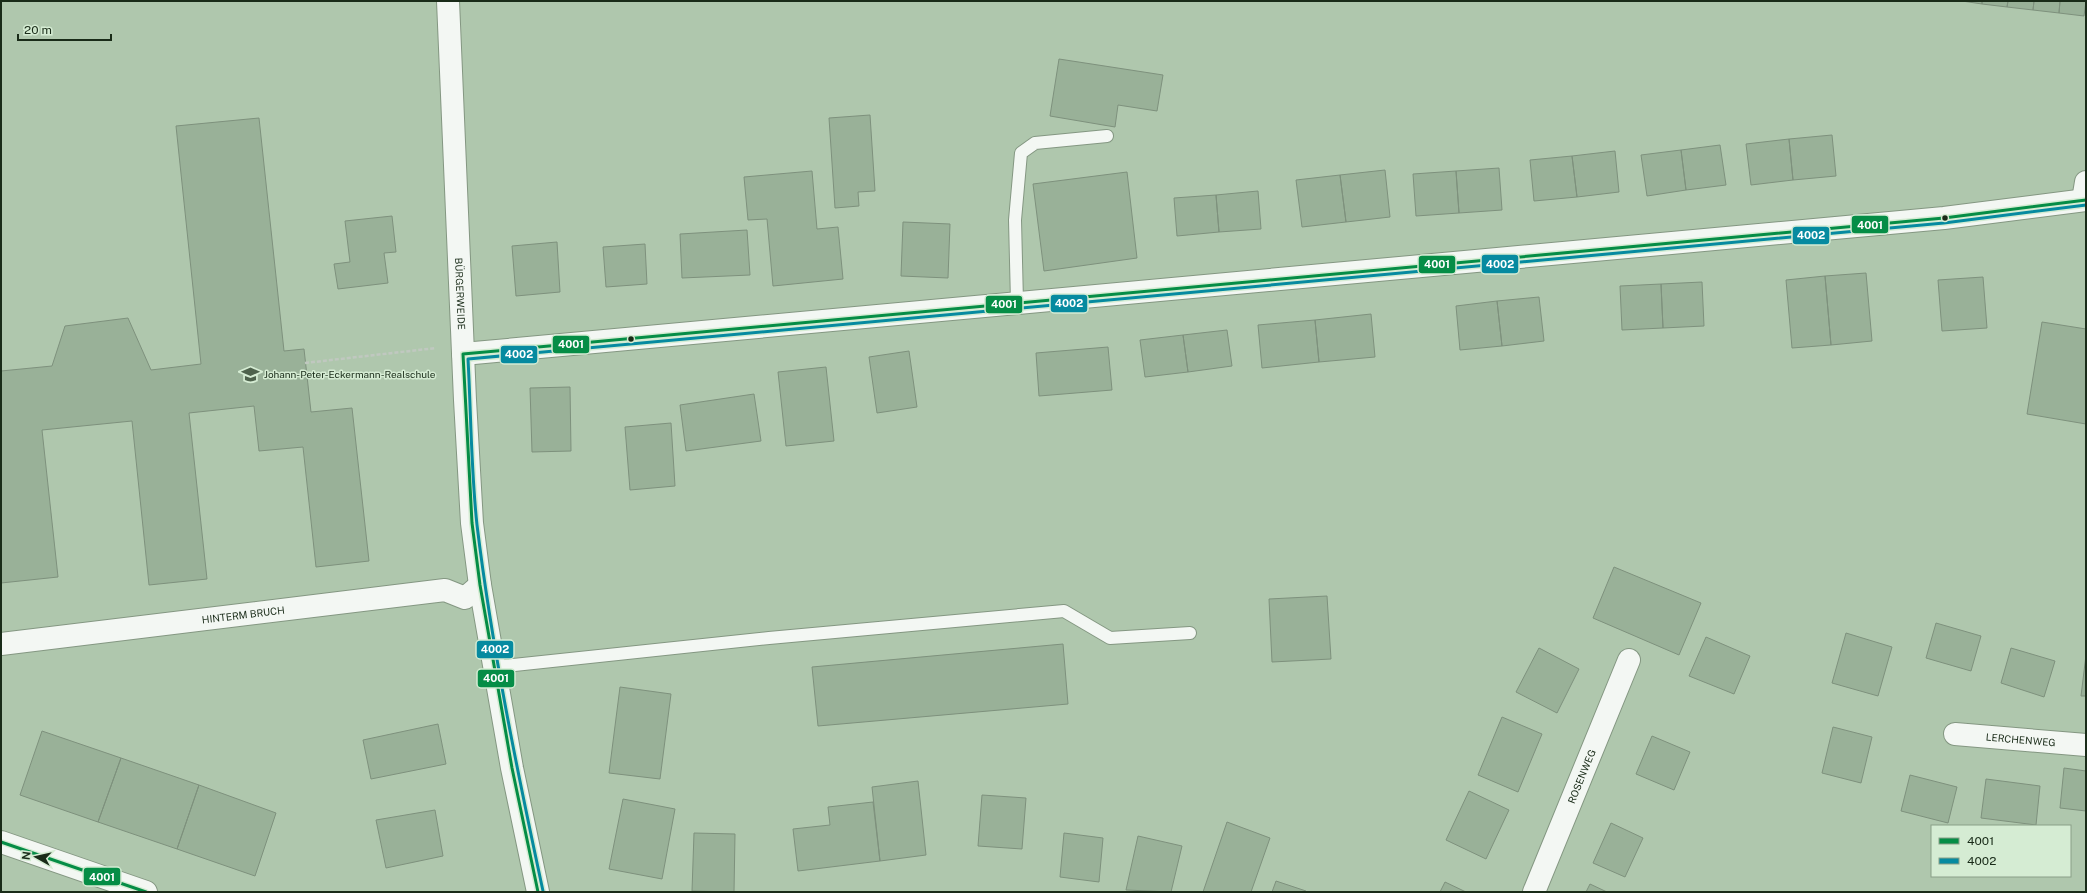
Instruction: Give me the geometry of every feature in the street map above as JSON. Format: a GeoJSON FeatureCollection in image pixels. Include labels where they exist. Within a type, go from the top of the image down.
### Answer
{"type":"FeatureCollection","features":[{"type":"Feature","properties":{"kind":"street","name":"BÜRGERWEIDE"},"geometry":{"type":"LineString","coordinates":[[448,1],[472,523],[480,586],[512,768],[538,892]]}},
{"type":"Feature","properties":{"kind":"street"},"geometry":{"type":"LineString","coordinates":[[463,349],[1017,302],[1944,218],[2085,194]]}},
{"type":"Feature","properties":{"kind":"street","name":"HINTERM BRUCH"},"geometry":{"type":"LineString","coordinates":[[1,644],[445,590],[465,598],[480,586]]}},
{"type":"Feature","properties":{"kind":"street","name":"ROSENWEG"},"geometry":{"type":"LineString","coordinates":[[1534,892],[1629,660]]}},
{"type":"Feature","properties":{"kind":"street","name":"LERCHENWEG"},"geometry":{"type":"LineString","coordinates":[[1955,734],[2086,745]]}},
{"type":"Feature","properties":{"kind":"street"},"geometry":{"type":"LineString","coordinates":[[1,842],[146,892]]}},
{"type":"Feature","properties":{"kind":"lane"},"geometry":{"type":"LineString","coordinates":[[1017,302],[1015,220],[1021,152],[1035,143],[1107,136]]}},
{"type":"Feature","properties":{"kind":"lane"},"geometry":{"type":"LineString","coordinates":[[495,667],[768,638],[1064,611],[1110,638],[1190,633]]}},
{"type":"Feature","properties":{"kind":"path"},"geometry":{"type":"LineString","coordinates":[[305,363],[463,349]]}},
{"type":"Feature","properties":{"kind":"building"},"geometry":{"type":"Polygon","coordinates":[[[1962,1],[1982,1],[1982,4],[1962,1]]]}},
{"type":"Feature","properties":{"kind":"building"},"geometry":{"type":"Polygon","coordinates":[[[1982,1],[2008,1],[2007,7],[1982,4],[1982,1]]]}},
{"type":"Feature","properties":{"kind":"building"},"geometry":{"type":"Polygon","coordinates":[[[2008,1],[2034,1],[2033,10],[2007,7],[2008,1]]]}},
{"type":"Feature","properties":{"kind":"building"},"geometry":{"type":"Polygon","coordinates":[[[2034,1],[2060,1],[2059,13],[2033,10],[2034,1]]]}},
{"type":"Feature","properties":{"kind":"building"},"geometry":{"type":"Polygon","coordinates":[[[2060,1],[2086,1],[2084,16],[2059,13],[2060,1]]]}},
{"type":"Feature","properties":{"kind":"building"},"geometry":{"type":"Polygon","coordinates":[[[1059,59],[1163,75],[1157,111],[1118,105],[1115,127],[1050,116],[1059,59]]]}},
{"type":"Feature","properties":{"kind":"building"},"geometry":{"type":"Polygon","coordinates":[[[870,115],[875,191],[858,192],[859,206],[835,208],[829,118],[870,115]]]}},
{"type":"Feature","properties":{"kind":"building"},"geometry":{"type":"Polygon","coordinates":[[[259,118],[284,351],[304,349],[311,412],[352,408],[369,561],[316,567],[303,447],[259,451],[254,406],[189,413],[207,579],[149,585],[132,421],[42,430],[58,577],[1,583],[1,371],[52,366],[65,326],[128,318],[151,370],[201,364],[176,126],[259,118]]]}},
{"type":"Feature","properties":{"kind":"building"},"geometry":{"type":"Polygon","coordinates":[[[1832,135],[1836,176],[1793,180],[1789,139],[1832,135]]]}},
{"type":"Feature","properties":{"kind":"building"},"geometry":{"type":"Polygon","coordinates":[[[1789,139],[1793,180],[1751,185],[1746,144],[1789,139]]]}},
{"type":"Feature","properties":{"kind":"building"},"geometry":{"type":"Polygon","coordinates":[[[1720,145],[1726,185],[1686,190],[1681,150],[1720,145]]]}},
{"type":"Feature","properties":{"kind":"building"},"geometry":{"type":"Polygon","coordinates":[[[1681,150],[1686,190],[1647,196],[1641,155],[1681,150]]]}},
{"type":"Feature","properties":{"kind":"building"},"geometry":{"type":"Polygon","coordinates":[[[1615,151],[1619,192],[1577,197],[1572,156],[1615,151]]]}},
{"type":"Feature","properties":{"kind":"building"},"geometry":{"type":"Polygon","coordinates":[[[1572,156],[1577,197],[1534,201],[1530,160],[1572,156]]]}},
{"type":"Feature","properties":{"kind":"building"},"geometry":{"type":"Polygon","coordinates":[[[1499,168],[1502,210],[1459,213],[1456,171],[1499,168]]]}},
{"type":"Feature","properties":{"kind":"building"},"geometry":{"type":"Polygon","coordinates":[[[1385,170],[1390,217],[1346,222],[1340,175],[1385,170]]]}},
{"type":"Feature","properties":{"kind":"building"},"geometry":{"type":"Polygon","coordinates":[[[812,171],[817,229],[838,227],[843,279],[773,286],[767,219],[748,220],[744,177],[812,171]]]}},
{"type":"Feature","properties":{"kind":"building"},"geometry":{"type":"Polygon","coordinates":[[[1456,171],[1459,213],[1416,216],[1413,174],[1456,171]]]}},
{"type":"Feature","properties":{"kind":"building"},"geometry":{"type":"Polygon","coordinates":[[[1127,172],[1137,258],[1044,271],[1033,184],[1127,172]]]}},
{"type":"Feature","properties":{"kind":"building"},"geometry":{"type":"Polygon","coordinates":[[[1340,175],[1346,222],[1302,227],[1296,180],[1340,175]]]}},
{"type":"Feature","properties":{"kind":"building"},"geometry":{"type":"Polygon","coordinates":[[[1258,191],[1261,229],[1219,232],[1216,195],[1258,191]]]}},
{"type":"Feature","properties":{"kind":"building"},"geometry":{"type":"Polygon","coordinates":[[[1216,195],[1219,232],[1177,236],[1174,198],[1216,195]]]}},
{"type":"Feature","properties":{"kind":"building"},"geometry":{"type":"Polygon","coordinates":[[[392,216],[396,252],[384,253],[388,283],[338,289],[334,264],[350,262],[345,221],[392,216]]]}},
{"type":"Feature","properties":{"kind":"building"},"geometry":{"type":"Polygon","coordinates":[[[903,222],[950,224],[948,278],[901,276],[903,222]]]}},
{"type":"Feature","properties":{"kind":"building"},"geometry":{"type":"Polygon","coordinates":[[[747,230],[750,275],[682,278],[680,234],[747,230]]]}},
{"type":"Feature","properties":{"kind":"building"},"geometry":{"type":"Polygon","coordinates":[[[557,242],[560,292],[516,296],[512,246],[557,242]]]}},
{"type":"Feature","properties":{"kind":"building"},"geometry":{"type":"Polygon","coordinates":[[[645,244],[647,284],[606,287],[603,247],[645,244]]]}},
{"type":"Feature","properties":{"kind":"building"},"geometry":{"type":"Polygon","coordinates":[[[1866,273],[1872,341],[1831,345],[1825,276],[1866,273]]]}},
{"type":"Feature","properties":{"kind":"building"},"geometry":{"type":"Polygon","coordinates":[[[1825,276],[1831,345],[1792,348],[1786,280],[1825,276]]]}},
{"type":"Feature","properties":{"kind":"building"},"geometry":{"type":"Polygon","coordinates":[[[1983,277],[1987,328],[1942,331],[1938,280],[1983,277]]]}},
{"type":"Feature","properties":{"kind":"building"},"geometry":{"type":"Polygon","coordinates":[[[1702,282],[1704,326],[1663,328],[1661,284],[1702,282]]]}},
{"type":"Feature","properties":{"kind":"building"},"geometry":{"type":"Polygon","coordinates":[[[1661,284],[1663,328],[1622,330],[1620,286],[1661,284]]]}},
{"type":"Feature","properties":{"kind":"building"},"geometry":{"type":"Polygon","coordinates":[[[1539,297],[1544,341],[1502,346],[1497,301],[1539,297]]]}},
{"type":"Feature","properties":{"kind":"building"},"geometry":{"type":"Polygon","coordinates":[[[1497,301],[1502,346],[1460,350],[1456,306],[1497,301]]]}},
{"type":"Feature","properties":{"kind":"building"},"geometry":{"type":"Polygon","coordinates":[[[1371,314],[1375,357],[1319,362],[1315,320],[1371,314]]]}},
{"type":"Feature","properties":{"kind":"building"},"geometry":{"type":"Polygon","coordinates":[[[1315,320],[1319,362],[1262,368],[1258,325],[1315,320]]]}},
{"type":"Feature","properties":{"kind":"building"},"geometry":{"type":"Polygon","coordinates":[[[2042,322],[2086,329],[2086,424],[2027,414],[2042,322]]]}},
{"type":"Feature","properties":{"kind":"building"},"geometry":{"type":"Polygon","coordinates":[[[1227,330],[1232,366],[1188,372],[1183,335],[1227,330]]]}},
{"type":"Feature","properties":{"kind":"building"},"geometry":{"type":"Polygon","coordinates":[[[1183,335],[1188,372],[1145,377],[1140,340],[1183,335]]]}},
{"type":"Feature","properties":{"kind":"building"},"geometry":{"type":"Polygon","coordinates":[[[1108,347],[1112,390],[1039,396],[1036,353],[1108,347]]]}},
{"type":"Feature","properties":{"kind":"building"},"geometry":{"type":"Polygon","coordinates":[[[909,351],[917,407],[877,413],[869,357],[909,351]]]}},
{"type":"Feature","properties":{"kind":"building"},"geometry":{"type":"Polygon","coordinates":[[[826,367],[834,441],[786,446],[778,372],[826,367]]]}},
{"type":"Feature","properties":{"kind":"building"},"geometry":{"type":"Polygon","coordinates":[[[570,387],[571,451],[532,452],[530,388],[570,387]]]}},
{"type":"Feature","properties":{"kind":"building"},"geometry":{"type":"Polygon","coordinates":[[[754,394],[761,441],[686,451],[680,405],[754,394]]]}},
{"type":"Feature","properties":{"kind":"building"},"geometry":{"type":"Polygon","coordinates":[[[671,423],[675,486],[630,490],[625,427],[671,423]]]}},
{"type":"Feature","properties":{"kind":"building"},"geometry":{"type":"Polygon","coordinates":[[[1614,567],[1701,603],[1679,655],[1593,618],[1614,567]]]}},
{"type":"Feature","properties":{"kind":"building"},"geometry":{"type":"Polygon","coordinates":[[[1327,596],[1331,659],[1272,662],[1269,599],[1327,596]]]}},
{"type":"Feature","properties":{"kind":"building"},"geometry":{"type":"Polygon","coordinates":[[[1936,623],[1981,636],[1971,671],[1926,658],[1936,623]]]}},
{"type":"Feature","properties":{"kind":"building"},"geometry":{"type":"Polygon","coordinates":[[[1846,633],[1892,647],[1878,696],[1832,683],[1846,633]]]}},
{"type":"Feature","properties":{"kind":"building"},"geometry":{"type":"Polygon","coordinates":[[[1706,637],[1750,656],[1734,694],[1689,676],[1706,637]]]}},
{"type":"Feature","properties":{"kind":"building"},"geometry":{"type":"Polygon","coordinates":[[[1063,644],[1068,704],[818,726],[812,667],[1063,644]]]}},
{"type":"Feature","properties":{"kind":"building"},"geometry":{"type":"Polygon","coordinates":[[[1539,648],[1579,669],[1557,713],[1516,692],[1539,648]]]}},
{"type":"Feature","properties":{"kind":"building"},"geometry":{"type":"Polygon","coordinates":[[[2011,648],[2055,661],[2044,697],[2001,683],[2011,648]]]}},
{"type":"Feature","properties":{"kind":"building"},"geometry":{"type":"Polygon","coordinates":[[[2086,655],[2086,696],[2081,696],[2086,655]]]}},
{"type":"Feature","properties":{"kind":"building"},"geometry":{"type":"Polygon","coordinates":[[[620,687],[671,694],[660,779],[609,773],[620,687]]]}},
{"type":"Feature","properties":{"kind":"building"},"geometry":{"type":"Polygon","coordinates":[[[1502,717],[1542,734],[1518,792],[1478,775],[1502,717]]]}},
{"type":"Feature","properties":{"kind":"building"},"geometry":{"type":"Polygon","coordinates":[[[438,724],[446,764],[371,779],[363,740],[438,724]]]}},
{"type":"Feature","properties":{"kind":"building"},"geometry":{"type":"Polygon","coordinates":[[[1833,727],[1872,737],[1861,783],[1822,773],[1833,727]]]}},
{"type":"Feature","properties":{"kind":"building"},"geometry":{"type":"Polygon","coordinates":[[[42,731],[121,758],[98,822],[20,795],[42,731]]]}},
{"type":"Feature","properties":{"kind":"building"},"geometry":{"type":"Polygon","coordinates":[[[1652,736],[1690,752],[1674,790],[1636,774],[1652,736]]]}},
{"type":"Feature","properties":{"kind":"building"},"geometry":{"type":"Polygon","coordinates":[[[121,758],[199,785],[177,849],[98,822],[121,758]]]}},
{"type":"Feature","properties":{"kind":"building"},"geometry":{"type":"Polygon","coordinates":[[[2064,768],[2086,771],[2086,811],[2060,808],[2064,768]]]}},
{"type":"Feature","properties":{"kind":"building"},"geometry":{"type":"Polygon","coordinates":[[[1910,775],[1957,787],[1948,823],[1901,811],[1910,775]]]}},
{"type":"Feature","properties":{"kind":"building"},"geometry":{"type":"Polygon","coordinates":[[[1986,779],[2040,786],[2036,825],[1981,818],[1986,779]]]}},
{"type":"Feature","properties":{"kind":"building"},"geometry":{"type":"Polygon","coordinates":[[[918,781],[926,855],[880,861],[872,787],[918,781]]]}},
{"type":"Feature","properties":{"kind":"building"},"geometry":{"type":"Polygon","coordinates":[[[199,785],[276,813],[255,876],[177,849],[199,785]]]}},
{"type":"Feature","properties":{"kind":"building"},"geometry":{"type":"Polygon","coordinates":[[[1469,791],[1509,810],[1486,859],[1446,840],[1469,791]]]}},
{"type":"Feature","properties":{"kind":"building"},"geometry":{"type":"Polygon","coordinates":[[[982,795],[1026,798],[1022,849],[978,846],[982,795]]]}},
{"type":"Feature","properties":{"kind":"building"},"geometry":{"type":"Polygon","coordinates":[[[623,799],[675,809],[662,879],[609,869],[623,799]]]}},
{"type":"Feature","properties":{"kind":"building"},"geometry":{"type":"Polygon","coordinates":[[[873,802],[880,861],[798,871],[793,829],[830,825],[828,807],[873,802]]]}},
{"type":"Feature","properties":{"kind":"building"},"geometry":{"type":"Polygon","coordinates":[[[435,810],[443,856],[386,868],[376,820],[435,810]]]}},
{"type":"Feature","properties":{"kind":"building"},"geometry":{"type":"Polygon","coordinates":[[[1227,822],[1270,838],[1251,892],[1203,892],[1227,822]]]}},
{"type":"Feature","properties":{"kind":"building"},"geometry":{"type":"Polygon","coordinates":[[[1611,823],[1643,838],[1625,877],[1593,863],[1611,823]]]}},
{"type":"Feature","properties":{"kind":"building"},"geometry":{"type":"Polygon","coordinates":[[[694,833],[735,834],[734,892],[692,891],[694,833]]]}},
{"type":"Feature","properties":{"kind":"building"},"geometry":{"type":"Polygon","coordinates":[[[1064,833],[1103,838],[1099,882],[1060,877],[1064,833]]]}},
{"type":"Feature","properties":{"kind":"building"},"geometry":{"type":"Polygon","coordinates":[[[1138,836],[1182,846],[1171,892],[1126,890],[1138,836]]]}},
{"type":"Feature","properties":{"kind":"building"},"geometry":{"type":"Polygon","coordinates":[[[1276,881],[1306,891],[1272,892],[1276,881]]]}},
{"type":"Feature","properties":{"kind":"building"},"geometry":{"type":"Polygon","coordinates":[[[1445,882],[1466,892],[1440,892],[1445,882]]]}},
{"type":"Feature","properties":{"kind":"building"},"geometry":{"type":"Polygon","coordinates":[[[1590,884],[1607,892],[1586,892],[1590,884]]]}},
{"type":"Feature","properties":{"kind":"transit line","name":"4001"},"geometry":{"type":"LineString","coordinates":[[538,892],[512,768],[480,585],[472,523],[463,354],[1944,218],[2086,200]]}},
{"type":"Feature","properties":{"kind":"transit line","name":"4002"},"geometry":{"type":"LineString","coordinates":[[543,891],[506,709],[483,571],[473,483],[468,359],[1944,223],[2086,205]]}},
{"type":"Feature","properties":{"kind":"transit line","name":"4001"},"geometry":{"type":"LineString","coordinates":[[1,842],[146,892]]}},
{"type":"Feature","properties":{"kind":"place","name":"Johann-Peter-Eckermann-Realschule"},"geometry":{"type":"Point","coordinates":[251,374]}}]}
